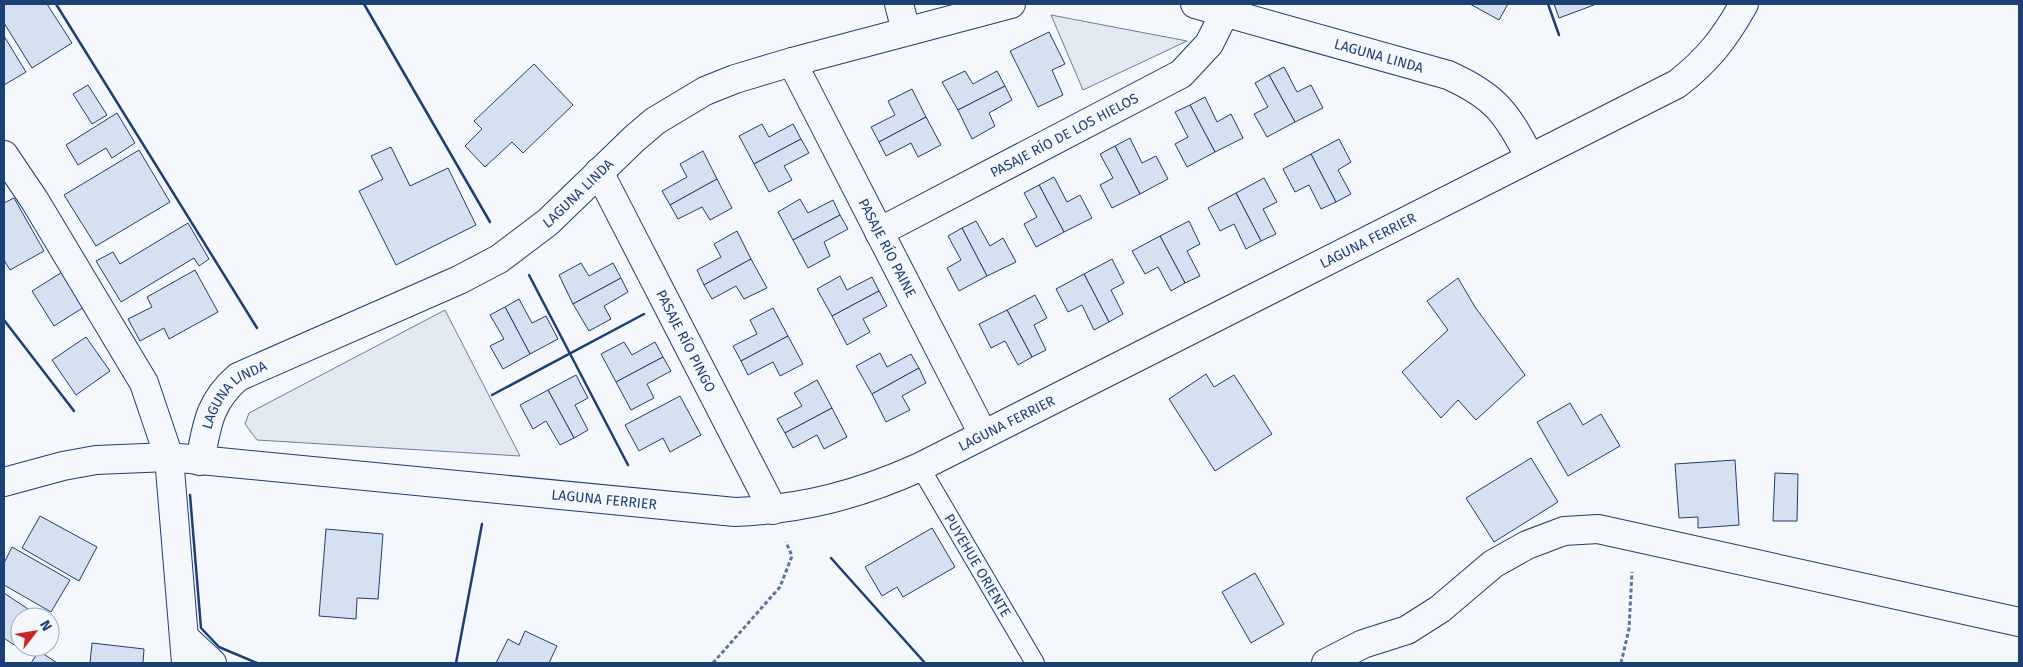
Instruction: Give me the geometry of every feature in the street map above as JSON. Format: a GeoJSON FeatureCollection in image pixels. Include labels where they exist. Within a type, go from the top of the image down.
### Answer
{"type":"FeatureCollection","features":[{"type":"Feature","properties":{"kind":"street"},"geometry":{"type":"LineString","coordinates":[[899,4],[906,31]]}},
{"type":"Feature","properties":{"kind":"street","name":"LAGUNA LINDA"},"geometry":{"type":"LineString","coordinates":[[200,461],[213,405],[225,388],[238,377],[459,280],[499,259],[548,222],[634,138],[677,106],[705,91],[735,79],[1011,4]]}},
{"type":"Feature","properties":{"kind":"street","name":"LAGUNA LINDA"},"geometry":{"type":"LineString","coordinates":[[1196,4],[1448,75],[1464,82],[1478,90],[1501,108],[1512,123],[1530,158]]}},
{"type":"Feature","properties":{"kind":"street","name":"LAGUNA FERRIER"},"geometry":{"type":"LineString","coordinates":[[4,482],[63,466],[96,460],[168,458],[735,512],[773,510],[850,495],[883,484],[920,467],[1677,84],[1701,65],[1715,50],[1744,4]]}},
{"type":"Feature","properties":{"kind":"street","name":"PASAJE RÍO DE LOS HIELOS"},"geometry":{"type":"LineString","coordinates":[[879,232],[1182,74],[1209,44],[1225,12]]}},
{"type":"Feature","properties":{"kind":"street","name":"PASAJE RÍO PAINE"},"geometry":{"type":"LineString","coordinates":[[792,62],[983,434]]}},
{"type":"Feature","properties":{"kind":"street"},"geometry":{"type":"LineString","coordinates":[[4,155],[35,201],[144,382],[168,458],[186,651],[212,663]]}},
{"type":"Feature","properties":{"kind":"street","name":"PASAJE RÍO PINGO"},"geometry":{"type":"LineString","coordinates":[[599,172],[773,510]]}},
{"type":"Feature","properties":{"kind":"street"},"geometry":{"type":"LineString","coordinates":[[1326,663],[1363,644],[1407,630],[1440,609],[1493,564],[1527,545],[1564,531],[1598,529],[1634,535],[1851,587],[2019,622]]}},
{"type":"Feature","properties":{"kind":"lane","name":"PUYEHUE ORIENTE"},"geometry":{"type":"LineString","coordinates":[[920,467],[1035,663]]}},
{"type":"Feature","properties":{"kind":"path"},"geometry":{"type":"LineString","coordinates":[[713,663],[780,587],[792,556],[773,510]]}},
{"type":"Feature","properties":{"kind":"path"},"geometry":{"type":"LineString","coordinates":[[1621,663],[1629,629],[1634,535]]}},
{"type":"Feature","properties":{"kind":"shaded area"},"geometry":{"type":"Polygon","coordinates":[[[1051,15],[1187,41],[1083,90],[1051,15]]]}},
{"type":"Feature","properties":{"kind":"shaded area"},"geometry":{"type":"Polygon","coordinates":[[[445,310],[520,456],[257,440],[245,424],[249,413],[445,310]]]}},
{"type":"Feature","properties":{"kind":"building"},"geometry":{"type":"Polygon","coordinates":[[[4,4],[47,4],[72,43],[32,68],[4,23],[4,4]]]}},
{"type":"Feature","properties":{"kind":"building"},"geometry":{"type":"Polygon","coordinates":[[[1470,4],[1508,4],[1499,20],[1470,4]]]}},
{"type":"Feature","properties":{"kind":"building"},"geometry":{"type":"Polygon","coordinates":[[[1554,4],[1594,4],[1594,5],[1559,18],[1554,4]]]}},
{"type":"Feature","properties":{"kind":"building"},"geometry":{"type":"Polygon","coordinates":[[[1049,32],[1065,64],[1052,70],[1063,95],[1038,107],[1010,51],[1049,32]]]}},
{"type":"Feature","properties":{"kind":"building"},"geometry":{"type":"Polygon","coordinates":[[[4,36],[26,72],[4,85],[4,36]]]}},
{"type":"Feature","properties":{"kind":"building"},"geometry":{"type":"Polygon","coordinates":[[[534,64],[573,105],[523,153],[512,142],[485,167],[465,146],[482,129],[474,121],[534,64]]]}},
{"type":"Feature","properties":{"kind":"building"},"geometry":{"type":"Polygon","coordinates":[[[1284,67],[1297,92],[1311,85],[1323,108],[1295,122],[1269,75],[1284,67]]]}},
{"type":"Feature","properties":{"kind":"building"},"geometry":{"type":"Polygon","coordinates":[[[965,71],[973,84],[997,71],[1005,86],[958,110],[942,82],[965,71]]]}},
{"type":"Feature","properties":{"kind":"building"},"geometry":{"type":"Polygon","coordinates":[[[1269,75],[1295,122],[1267,137],[1254,114],[1268,107],[1255,83],[1269,75]]]}},
{"type":"Feature","properties":{"kind":"building"},"geometry":{"type":"Polygon","coordinates":[[[88,85],[107,115],[92,124],[73,94],[88,85]]]}},
{"type":"Feature","properties":{"kind":"building"},"geometry":{"type":"Polygon","coordinates":[[[1005,86],[1012,100],[989,113],[995,126],[972,139],[958,110],[1005,86]]]}},
{"type":"Feature","properties":{"kind":"building"},"geometry":{"type":"Polygon","coordinates":[[[912,89],[926,117],[879,142],[871,127],[895,115],[888,101],[912,89]]]}},
{"type":"Feature","properties":{"kind":"building"},"geometry":{"type":"Polygon","coordinates":[[[1205,97],[1217,122],[1231,114],[1243,138],[1215,152],[1190,105],[1205,97]]]}},
{"type":"Feature","properties":{"kind":"building"},"geometry":{"type":"Polygon","coordinates":[[[1190,105],[1215,152],[1187,167],[1175,144],[1188,137],[1175,112],[1190,105]]]}},
{"type":"Feature","properties":{"kind":"building"},"geometry":{"type":"Polygon","coordinates":[[[117,113],[135,143],[112,158],[106,148],[78,165],[66,145],[117,113]]]}},
{"type":"Feature","properties":{"kind":"building"},"geometry":{"type":"Polygon","coordinates":[[[926,117],[941,145],[918,157],[911,143],[886,156],[879,142],[926,117]]]}},
{"type":"Feature","properties":{"kind":"building"},"geometry":{"type":"Polygon","coordinates":[[[762,124],[769,137],[793,124],[801,139],[754,164],[739,136],[762,124]]]}},
{"type":"Feature","properties":{"kind":"building"},"geometry":{"type":"Polygon","coordinates":[[[1130,138],[1142,163],[1156,156],[1168,179],[1140,194],[1115,146],[1130,138]]]}},
{"type":"Feature","properties":{"kind":"building"},"geometry":{"type":"Polygon","coordinates":[[[801,139],[809,153],[784,166],[792,180],[769,192],[754,164],[801,139]]]}},
{"type":"Feature","properties":{"kind":"building"},"geometry":{"type":"Polygon","coordinates":[[[1339,139],[1351,162],[1338,170],[1351,194],[1336,202],[1311,154],[1339,139]]]}},
{"type":"Feature","properties":{"kind":"building"},"geometry":{"type":"Polygon","coordinates":[[[1115,146],[1140,194],[1112,208],[1100,185],[1113,178],[1100,154],[1115,146]]]}},
{"type":"Feature","properties":{"kind":"building"},"geometry":{"type":"Polygon","coordinates":[[[391,147],[410,186],[448,168],[476,225],[396,265],[359,191],[383,179],[371,156],[391,147]]]}},
{"type":"Feature","properties":{"kind":"building"},"geometry":{"type":"Polygon","coordinates":[[[139,150],[170,202],[96,246],[64,195],[139,150]]]}},
{"type":"Feature","properties":{"kind":"building"},"geometry":{"type":"Polygon","coordinates":[[[703,151],[717,179],[670,205],[662,191],[687,177],[680,164],[703,151]]]}},
{"type":"Feature","properties":{"kind":"building"},"geometry":{"type":"Polygon","coordinates":[[[1311,154],[1336,202],[1321,209],[1309,185],[1295,192],[1283,169],[1311,154]]]}},
{"type":"Feature","properties":{"kind":"building"},"geometry":{"type":"Polygon","coordinates":[[[1054,177],[1067,202],[1080,195],[1092,218],[1064,232],[1039,185],[1054,177]]]}},
{"type":"Feature","properties":{"kind":"building"},"geometry":{"type":"Polygon","coordinates":[[[1264,178],[1277,202],[1263,209],[1276,234],[1261,241],[1236,193],[1264,178]]]}},
{"type":"Feature","properties":{"kind":"building"},"geometry":{"type":"Polygon","coordinates":[[[717,179],[732,208],[710,220],[702,207],[678,219],[670,205],[717,179]]]}},
{"type":"Feature","properties":{"kind":"building"},"geometry":{"type":"Polygon","coordinates":[[[1039,185],[1064,232],[1036,247],[1024,224],[1037,217],[1024,193],[1039,185]]]}},
{"type":"Feature","properties":{"kind":"building"},"geometry":{"type":"Polygon","coordinates":[[[1236,193],[1261,241],[1246,249],[1234,224],[1220,231],[1208,208],[1236,193]]]}},
{"type":"Feature","properties":{"kind":"building"},"geometry":{"type":"Polygon","coordinates":[[[14,198],[44,251],[10,270],[4,260],[4,203],[14,198]]]}},
{"type":"Feature","properties":{"kind":"building"},"geometry":{"type":"Polygon","coordinates":[[[800,199],[808,213],[833,200],[840,215],[793,240],[778,212],[800,199]]]}},
{"type":"Feature","properties":{"kind":"building"},"geometry":{"type":"Polygon","coordinates":[[[840,215],[848,229],[824,242],[830,256],[808,268],[793,240],[840,215]]]}},
{"type":"Feature","properties":{"kind":"building"},"geometry":{"type":"Polygon","coordinates":[[[976,221],[990,246],[1003,238],[1016,262],[987,276],[962,228],[976,221]]]}},
{"type":"Feature","properties":{"kind":"building"},"geometry":{"type":"Polygon","coordinates":[[[1189,221],[1200,244],[1187,251],[1200,276],[1185,283],[1160,236],[1189,221]]]}},
{"type":"Feature","properties":{"kind":"building"},"geometry":{"type":"Polygon","coordinates":[[[188,223],[209,259],[199,266],[194,258],[121,302],[96,261],[113,252],[120,264],[188,223]]]}},
{"type":"Feature","properties":{"kind":"building"},"geometry":{"type":"Polygon","coordinates":[[[962,228],[987,276],[959,291],[947,268],[961,260],[948,236],[962,228]]]}},
{"type":"Feature","properties":{"kind":"building"},"geometry":{"type":"Polygon","coordinates":[[[737,231],[751,259],[704,285],[697,270],[721,257],[714,244],[737,231]]]}},
{"type":"Feature","properties":{"kind":"building"},"geometry":{"type":"Polygon","coordinates":[[[1160,236],[1185,283],[1171,291],[1158,267],[1145,274],[1132,251],[1160,236]]]}},
{"type":"Feature","properties":{"kind":"building"},"geometry":{"type":"Polygon","coordinates":[[[751,259],[767,288],[744,299],[736,286],[712,299],[704,285],[751,259]]]}},
{"type":"Feature","properties":{"kind":"building"},"geometry":{"type":"Polygon","coordinates":[[[1112,259],[1124,283],[1111,290],[1123,314],[1109,322],[1084,274],[1112,259]]]}},
{"type":"Feature","properties":{"kind":"building"},"geometry":{"type":"Polygon","coordinates":[[[581,263],[589,276],[613,263],[621,278],[573,304],[559,275],[581,263]]]}},
{"type":"Feature","properties":{"kind":"building"},"geometry":{"type":"Polygon","coordinates":[[[67,269],[89,304],[54,326],[32,291],[67,269]]]}},
{"type":"Feature","properties":{"kind":"building"},"geometry":{"type":"Polygon","coordinates":[[[195,270],[218,312],[169,339],[164,328],[140,341],[128,319],[152,307],[147,297],[195,270]]]}},
{"type":"Feature","properties":{"kind":"building"},"geometry":{"type":"Polygon","coordinates":[[[1084,274],[1109,322],[1094,330],[1082,305],[1068,312],[1056,289],[1084,274]]]}},
{"type":"Feature","properties":{"kind":"building"},"geometry":{"type":"Polygon","coordinates":[[[840,276],[847,290],[872,277],[879,291],[832,316],[817,289],[840,276]]]}},
{"type":"Feature","properties":{"kind":"building"},"geometry":{"type":"Polygon","coordinates":[[[621,278],[628,292],[604,306],[611,319],[589,331],[573,304],[621,278]]]}},
{"type":"Feature","properties":{"kind":"building"},"geometry":{"type":"Polygon","coordinates":[[[1458,278],[1475,307],[1525,375],[1476,420],[1458,400],[1441,418],[1402,372],[1448,330],[1427,301],[1458,278]]]}},
{"type":"Feature","properties":{"kind":"building"},"geometry":{"type":"Polygon","coordinates":[[[879,291],[887,306],[863,319],[870,332],[847,345],[832,316],[879,291]]]}},
{"type":"Feature","properties":{"kind":"building"},"geometry":{"type":"Polygon","coordinates":[[[1035,295],[1047,318],[1034,325],[1046,350],[1032,357],[1007,310],[1035,295]]]}},
{"type":"Feature","properties":{"kind":"building"},"geometry":{"type":"Polygon","coordinates":[[[519,299],[532,323],[546,316],[558,339],[530,354],[505,307],[519,299]]]}},
{"type":"Feature","properties":{"kind":"building"},"geometry":{"type":"Polygon","coordinates":[[[505,307],[530,354],[503,369],[490,346],[504,339],[490,315],[505,307]]]}},
{"type":"Feature","properties":{"kind":"building"},"geometry":{"type":"Polygon","coordinates":[[[773,308],[788,336],[741,361],[733,346],[757,334],[750,320],[773,308]]]}},
{"type":"Feature","properties":{"kind":"building"},"geometry":{"type":"Polygon","coordinates":[[[1007,310],[1032,357],[1018,365],[1005,341],[991,348],[979,324],[1007,310]]]}},
{"type":"Feature","properties":{"kind":"building"},"geometry":{"type":"Polygon","coordinates":[[[788,336],[803,364],[780,376],[773,362],[748,375],[741,361],[788,336]]]}},
{"type":"Feature","properties":{"kind":"building"},"geometry":{"type":"Polygon","coordinates":[[[86,337],[110,371],[76,395],[52,360],[86,337]]]}},
{"type":"Feature","properties":{"kind":"building"},"geometry":{"type":"Polygon","coordinates":[[[624,342],[632,355],[655,342],[663,357],[616,382],[601,354],[624,342]]]}},
{"type":"Feature","properties":{"kind":"building"},"geometry":{"type":"Polygon","coordinates":[[[880,353],[887,367],[911,354],[919,368],[872,394],[856,366],[880,353]]]}},
{"type":"Feature","properties":{"kind":"building"},"geometry":{"type":"Polygon","coordinates":[[[663,357],[671,371],[647,384],[654,398],[631,410],[616,382],[663,357]]]}},
{"type":"Feature","properties":{"kind":"building"},"geometry":{"type":"Polygon","coordinates":[[[919,368],[926,383],[902,396],[910,410],[886,422],[872,394],[919,368]]]}},
{"type":"Feature","properties":{"kind":"building"},"geometry":{"type":"Polygon","coordinates":[[[1206,374],[1214,387],[1234,375],[1272,434],[1215,471],[1169,399],[1206,374]]]}},
{"type":"Feature","properties":{"kind":"building"},"geometry":{"type":"Polygon","coordinates":[[[576,375],[588,398],[575,405],[588,430],[574,438],[548,390],[576,375]]]}},
{"type":"Feature","properties":{"kind":"building"},"geometry":{"type":"Polygon","coordinates":[[[817,380],[832,408],[785,433],[777,419],[802,406],[794,393],[817,380]]]}},
{"type":"Feature","properties":{"kind":"building"},"geometry":{"type":"Polygon","coordinates":[[[548,390],[574,438],[560,445],[546,421],[533,429],[520,405],[548,390]]]}},
{"type":"Feature","properties":{"kind":"building"},"geometry":{"type":"Polygon","coordinates":[[[680,396],[701,435],[670,452],[663,438],[639,451],[625,425],[680,396]]]}},
{"type":"Feature","properties":{"kind":"building"},"geometry":{"type":"Polygon","coordinates":[[[1570,403],[1583,425],[1601,414],[1620,446],[1568,476],[1537,422],[1570,403]]]}},
{"type":"Feature","properties":{"kind":"building"},"geometry":{"type":"Polygon","coordinates":[[[832,408],[847,437],[824,449],[817,435],[793,448],[785,433],[832,408]]]}},
{"type":"Feature","properties":{"kind":"building"},"geometry":{"type":"Polygon","coordinates":[[[1531,458],[1558,502],[1494,542],[1466,498],[1531,458]]]}},
{"type":"Feature","properties":{"kind":"building"},"geometry":{"type":"Polygon","coordinates":[[[1735,460],[1739,525],[1698,528],[1698,517],[1679,518],[1675,464],[1735,460]]]}},
{"type":"Feature","properties":{"kind":"building"},"geometry":{"type":"Polygon","coordinates":[[[1775,473],[1798,474],[1797,521],[1773,521],[1775,473]]]}},
{"type":"Feature","properties":{"kind":"building"},"geometry":{"type":"Polygon","coordinates":[[[40,516],[97,547],[79,581],[22,548],[40,516]]]}},
{"type":"Feature","properties":{"kind":"building"},"geometry":{"type":"Polygon","coordinates":[[[932,528],[955,567],[903,597],[897,587],[882,596],[865,567],[932,528]]]}},
{"type":"Feature","properties":{"kind":"building"},"geometry":{"type":"Polygon","coordinates":[[[326,529],[383,534],[378,599],[357,598],[356,619],[319,616],[326,529]]]}},
{"type":"Feature","properties":{"kind":"building"},"geometry":{"type":"Polygon","coordinates":[[[12,547],[70,580],[54,607],[42,607],[4,585],[4,563],[12,547]]]}},
{"type":"Feature","properties":{"kind":"building"},"geometry":{"type":"Polygon","coordinates":[[[1255,573],[1284,624],[1251,643],[1222,592],[1255,573]]]}},
{"type":"Feature","properties":{"kind":"building"},"geometry":{"type":"Polygon","coordinates":[[[4,593],[25,607],[10,607],[10,642],[4,638],[4,593]]]}},
{"type":"Feature","properties":{"kind":"building"},"geometry":{"type":"Polygon","coordinates":[[[525,631],[557,646],[549,663],[496,663],[508,639],[519,645],[525,631]]]}},
{"type":"Feature","properties":{"kind":"building"},"geometry":{"type":"Polygon","coordinates":[[[92,643],[144,649],[143,663],[90,663],[92,643]]]}},
{"type":"Feature","properties":{"kind":"building"},"geometry":{"type":"Polygon","coordinates":[[[35,657],[48,657],[57,663],[31,663],[35,657]]]}},
{"type":"Feature","properties":{"kind":"wall"},"geometry":{"type":"LineString","coordinates":[[56,4],[257,328]]}},
{"type":"Feature","properties":{"kind":"wall"},"geometry":{"type":"LineString","coordinates":[[364,4],[490,222]]}},
{"type":"Feature","properties":{"kind":"wall"},"geometry":{"type":"LineString","coordinates":[[1548,4],[1559,35]]}},
{"type":"Feature","properties":{"kind":"wall"},"geometry":{"type":"LineString","coordinates":[[529,275],[628,465]]}},
{"type":"Feature","properties":{"kind":"wall"},"geometry":{"type":"LineString","coordinates":[[492,395],[644,314]]}},
{"type":"Feature","properties":{"kind":"wall"},"geometry":{"type":"LineString","coordinates":[[4,320],[74,411]]}},
{"type":"Feature","properties":{"kind":"wall"},"geometry":{"type":"LineString","coordinates":[[190,495],[201,628],[219,647],[257,663]]}},
{"type":"Feature","properties":{"kind":"wall"},"geometry":{"type":"LineString","coordinates":[[456,663],[482,524]]}},
{"type":"Feature","properties":{"kind":"wall"},"geometry":{"type":"LineString","coordinates":[[831,558],[925,663]]}}]}
